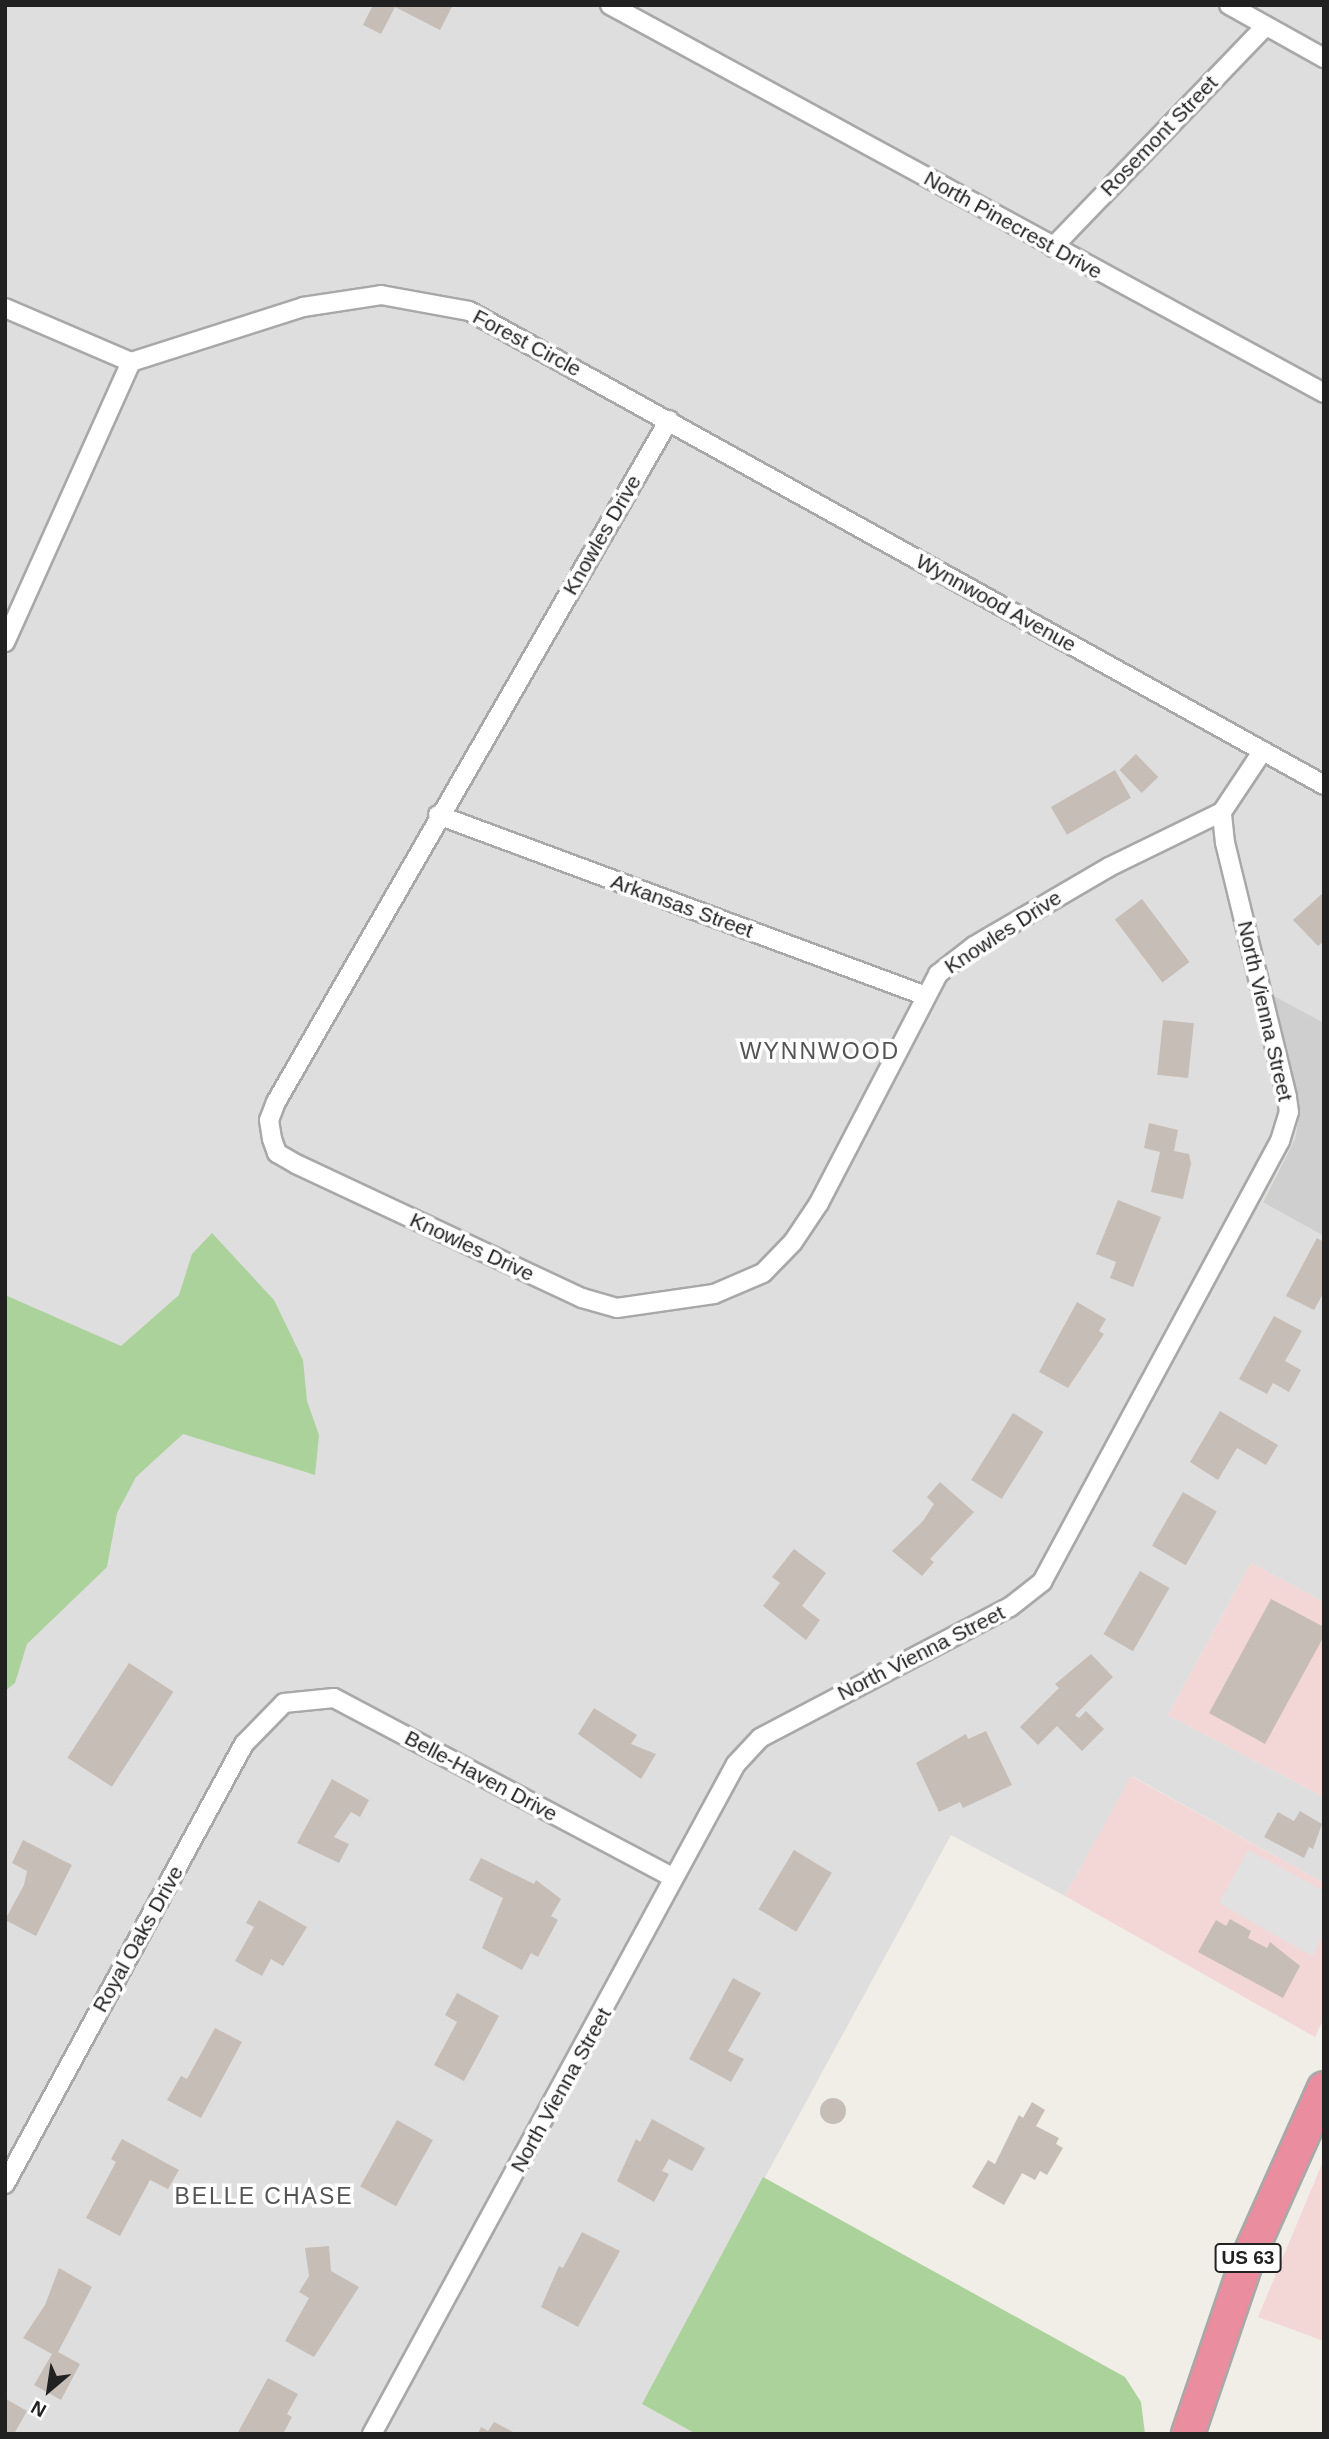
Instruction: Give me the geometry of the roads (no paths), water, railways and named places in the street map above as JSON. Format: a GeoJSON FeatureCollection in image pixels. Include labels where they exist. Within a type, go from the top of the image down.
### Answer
{"type":"FeatureCollection","features":[{"type":"Feature","properties":{"kind":"highway","name":"US 63"},"geometry":{"type":"LineString","coordinates":[[1188,2434],[1248,2258],[1324,2088]]}},
{"type":"Feature","properties":{"kind":"street","name":"North Pinecrest Drive"},"geometry":{"type":"LineString","coordinates":[[611,5],[1324,393]]}},
{"type":"Feature","properties":{"kind":"street"},"geometry":{"type":"LineString","coordinates":[[1229,5],[1324,58]]}},
{"type":"Feature","properties":{"kind":"street","name":"Rosemont Street"},"geometry":{"type":"LineString","coordinates":[[1053,247],[1266,26]]}},
{"type":"Feature","properties":{"kind":"street","name":"Forest Circle"},"geometry":{"type":"LineString","coordinates":[[131,362],[303,307],[381,295],[469,310],[669,420]]}},
{"type":"Feature","properties":{"kind":"street"},"geometry":{"type":"LineString","coordinates":[[5,308],[131,362],[5,642]]}},
{"type":"Feature","properties":{"kind":"street","name":"Wynnwood Avenue"},"geometry":{"type":"LineString","coordinates":[[669,420],[1324,785]]}},
{"type":"Feature","properties":{"kind":"street","name":"Knowles Drive"},"geometry":{"type":"LineString","coordinates":[[669,420],[438,815],[276,1102],[270,1121],[277,1153],[582,1298],[617,1308],[714,1294],[763,1273],[793,1242],[819,1203],[938,974],[974,946],[1109,867],[1222,812]]}},
{"type":"Feature","properties":{"kind":"street"},"geometry":{"type":"LineString","coordinates":[[1222,812],[1262,751]]}},
{"type":"Feature","properties":{"kind":"street","name":"North Vienna Street"},"geometry":{"type":"LineString","coordinates":[[372,2434],[653,1924],[672,1877],[722,1785],[760,1738],[1010,1607],[1042,1582],[1280,1141],[1289,1112],[1287,1097],[1225,843],[1222,812]]}},
{"type":"Feature","properties":{"kind":"street","name":"Arkansas Street"},"geometry":{"type":"LineString","coordinates":[[438,815],[926,996]]}},
{"type":"Feature","properties":{"kind":"street","name":"Belle-Haven Drive"},"geometry":{"type":"LineString","coordinates":[[284,1703],[334,1698],[672,1877]]}},
{"type":"Feature","properties":{"kind":"street","name":"Royal Oaks Drive"},"geometry":{"type":"LineString","coordinates":[[5,2184],[244,1744],[284,1703]]}},
{"type":"Feature","properties":{"kind":"district","name":"WYNNWOOD"},"geometry":{"type":"Point","coordinates":[820,1051]}},
{"type":"Feature","properties":{"kind":"district","name":"BELLE CHASE"},"geometry":{"type":"Point","coordinates":[264,2196]}}]}
